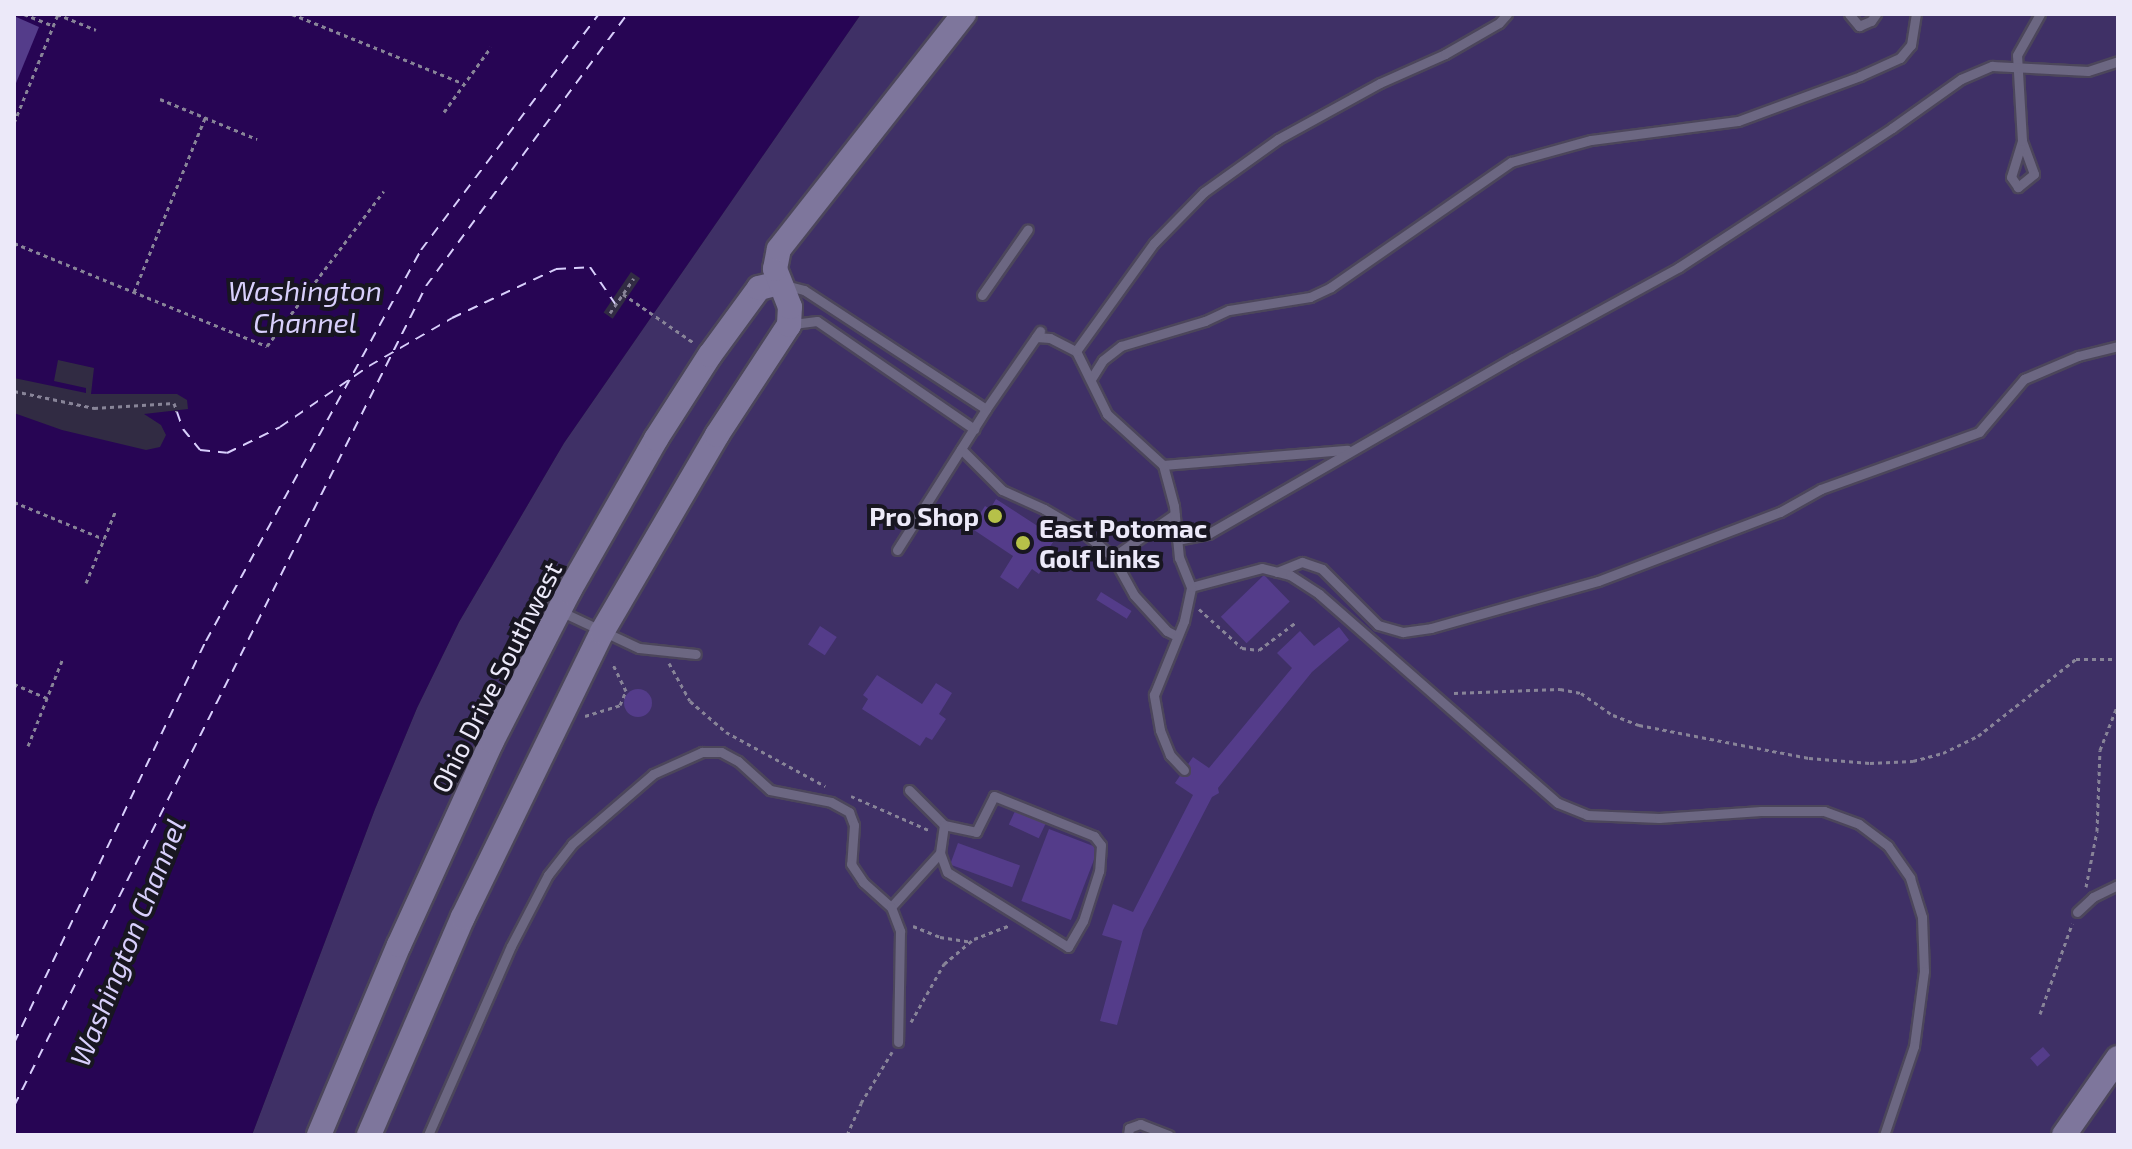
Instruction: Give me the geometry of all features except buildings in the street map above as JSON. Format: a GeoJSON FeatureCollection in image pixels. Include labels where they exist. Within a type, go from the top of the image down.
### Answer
{"type":"FeatureCollection","features":[{"type":"Feature","properties":{"kind":"street"},"geometry":{"type":"LineString","coordinates":[[369,1135],[463,917],[605,643],[717,435],[789,325],[790,307],[779,283],[775,261],[788,236],[964,14]]}},
{"type":"Feature","properties":{"kind":"street","name":"Ohio Drive Southwest"},"geometry":{"type":"LineString","coordinates":[[319,1135],[399,945],[486,754],[559,610],[656,439],[710,355],[759,288],[779,283]]}},
{"type":"Feature","properties":{"kind":"street"},"geometry":{"type":"LineString","coordinates":[[2064,1135],[2118,1058]]}},
{"type":"Feature","properties":{"kind":"lane"},"geometry":{"type":"LineString","coordinates":[[1076,351],[1154,243],[1204,192],[1278,139],[1380,83],[1445,54],[1499,23],[1507,14]]}},
{"type":"Feature","properties":{"kind":"lane"},"geometry":{"type":"LineString","coordinates":[[1849,14],[1859,26],[1871,21],[1876,14]]}},
{"type":"Feature","properties":{"kind":"lane"},"geometry":{"type":"LineString","coordinates":[[1091,379],[1103,360],[1121,346],[1190,326],[1229,310],[1310,297],[1331,287],[1522,158],[1646,131],[1738,121],[1860,76],[1900,58],[1911,45],[1916,14]]}},
{"type":"Feature","properties":{"kind":"lane"},"geometry":{"type":"LineString","coordinates":[[2022,141],[2017,55],[2040,14]]}},
{"type":"Feature","properties":{"kind":"lane"},"geometry":{"type":"LineString","coordinates":[[1177,540],[1208,534],[1350,450],[1679,267],[1892,128],[1961,79],[1992,66],[2088,71],[2118,61]]}},
{"type":"Feature","properties":{"kind":"lane"},"geometry":{"type":"LineString","coordinates":[[982,295],[1028,229]]}},
{"type":"Feature","properties":{"kind":"lane"},"geometry":{"type":"LineString","coordinates":[[779,283],[804,290],[986,409]]}},
{"type":"Feature","properties":{"kind":"lane"},"geometry":{"type":"LineString","coordinates":[[789,325],[817,321],[974,429]]}},
{"type":"Feature","properties":{"kind":"lane"},"geometry":{"type":"LineString","coordinates":[[897,550],[986,409],[1038,334],[1076,351],[1107,414],[1163,465],[1175,514],[1179,558],[1191,587],[1188,605],[1154,695],[1160,730],[1170,755],[1184,770]]}},
{"type":"Feature","properties":{"kind":"lane"},"geometry":{"type":"LineString","coordinates":[[1277,572],[1302,562],[1322,569],[1378,625],[1390,631],[1445,624],[1598,581],[1780,512],[1821,489],[1979,432],[2024,379],[2078,356],[2118,346]]}},
{"type":"Feature","properties":{"kind":"lane"},"geometry":{"type":"LineString","coordinates":[[961,449],[1002,490],[1082,531],[1113,557],[1134,595],[1177,636]]}},
{"type":"Feature","properties":{"kind":"lane"},"geometry":{"type":"LineString","coordinates":[[1163,465],[1350,450]]}},
{"type":"Feature","properties":{"kind":"lane"},"geometry":{"type":"LineString","coordinates":[[1113,557],[1175,514]]}},
{"type":"Feature","properties":{"kind":"lane"},"geometry":{"type":"LineString","coordinates":[[1191,587],[1262,568],[1290,575],[1319,594],[1558,803],[1587,815],[1659,818],[1761,811],[1824,811],[1859,824],[1888,846],[1910,878],[1922,917],[1924,971],[1914,1046],[1884,1135]]}},
{"type":"Feature","properties":{"kind":"lane"},"geometry":{"type":"LineString","coordinates":[[559,610],[605,643],[696,654]]}},
{"type":"Feature","properties":{"kind":"lane"},"geometry":{"type":"LineString","coordinates":[[428,1135],[511,946],[548,875],[572,844],[653,774],[702,752],[721,752],[738,761],[770,790],[831,802],[849,812],[854,825],[851,864],[863,882],[891,907],[900,931],[898,1042]]}},
{"type":"Feature","properties":{"kind":"lane"},"geometry":{"type":"LineString","coordinates":[[909,790],[944,825],[976,832],[994,796],[1084,831],[1101,845],[1099,871],[1083,921],[1068,947],[1028,920],[1021,921],[947,872],[940,853],[944,825]]}},
{"type":"Feature","properties":{"kind":"lane"},"geometry":{"type":"LineString","coordinates":[[891,907],[940,853]]}},
{"type":"Feature","properties":{"kind":"lane"},"geometry":{"type":"LineString","coordinates":[[2077,912],[2093,897],[2118,885]]}},
{"type":"Feature","properties":{"kind":"lane"},"geometry":{"type":"LineString","coordinates":[[1128,1135],[1129,1128],[1140,1124],[1169,1135]]}},
{"type":"Feature","properties":{"kind":"path"},"geometry":{"type":"LineString","coordinates":[[24,14],[54,26]]}},
{"type":"Feature","properties":{"kind":"path"},"geometry":{"type":"LineString","coordinates":[[14,123],[58,14],[96,30]]}},
{"type":"Feature","properties":{"kind":"path"},"geometry":{"type":"LineString","coordinates":[[292,14],[464,84]]}},
{"type":"Feature","properties":{"kind":"path"},"geometry":{"type":"LineString","coordinates":[[444,112],[491,47]]}},
{"type":"Feature","properties":{"kind":"path"},"geometry":{"type":"LineString","coordinates":[[160,99],[257,139]]}},
{"type":"Feature","properties":{"kind":"path"},"geometry":{"type":"LineString","coordinates":[[134,292],[205,118]]}},
{"type":"Feature","properties":{"kind":"path"},"geometry":{"type":"LineString","coordinates":[[14,243],[267,346],[384,191]]}},
{"type":"Feature","properties":{"kind":"path"},"geometry":{"type":"LineString","coordinates":[[610,313],[634,278]]}},
{"type":"Feature","properties":{"kind":"path"},"geometry":{"type":"LineString","coordinates":[[623,294],[710,355]]}},
{"type":"Feature","properties":{"kind":"path"},"geometry":{"type":"LineString","coordinates":[[14,391],[94,408],[174,403],[177,412]]}},
{"type":"Feature","properties":{"kind":"path"},"geometry":{"type":"LineString","coordinates":[[14,502],[104,539]]}},
{"type":"Feature","properties":{"kind":"path"},"geometry":{"type":"LineString","coordinates":[[86,583],[116,510]]}},
{"type":"Feature","properties":{"kind":"path"},"geometry":{"type":"LineString","coordinates":[[1188,605],[1205,611],[1242,648],[1259,650],[1295,623]]}},
{"type":"Feature","properties":{"kind":"path"},"geometry":{"type":"LineString","coordinates":[[580,718],[620,705],[626,691],[605,643]]}},
{"type":"Feature","properties":{"kind":"path"},"geometry":{"type":"LineString","coordinates":[[665,650],[671,673],[690,701],[726,732],[809,780],[835,790]]}},
{"type":"Feature","properties":{"kind":"path"},"geometry":{"type":"LineString","coordinates":[[28,746],[63,658]]}},
{"type":"Feature","properties":{"kind":"path"},"geometry":{"type":"LineString","coordinates":[[1427,689],[1455,693],[1560,689],[1581,693],[1613,715],[1639,725],[1809,758],[1870,763],[1913,761],[1943,753],[1978,736],[2076,659],[2118,659]]}},
{"type":"Feature","properties":{"kind":"path"},"geometry":{"type":"LineString","coordinates":[[14,684],[47,698]]}},
{"type":"Feature","properties":{"kind":"path"},"geometry":{"type":"LineString","coordinates":[[2040,1014],[2086,886],[2097,831],[2100,750],[2118,704]]}},
{"type":"Feature","properties":{"kind":"path"},"geometry":{"type":"LineString","coordinates":[[848,795],[943,837]]}},
{"type":"Feature","properties":{"kind":"path"},"geometry":{"type":"LineString","coordinates":[[895,918],[940,937],[971,942]]}},
{"type":"Feature","properties":{"kind":"path"},"geometry":{"type":"LineString","coordinates":[[847,1135],[861,1103],[925,1002],[944,964],[971,942],[1021,921]]}},
{"type":"Feature","properties":{"kind":"shaded area"},"geometry":{"type":"Polygon","coordinates":[[[861,14],[2118,14],[2118,1135],[252,1135],[375,809],[417,708],[459,622],[564,443],[861,14]]]}},
{"type":"Feature","properties":{"kind":"water","name":"Washington Channel"},"geometry":{"type":"Polygon","coordinates":[[[14,14],[861,14],[564,443],[459,622],[417,708],[375,809],[252,1135],[14,1135],[14,14]]]}},
{"type":"Feature","properties":{"kind":"pier"},"geometry":{"type":"Polygon","coordinates":[[[631,272],[640,278],[613,319],[604,313],[631,272]]]}},
{"type":"Feature","properties":{"kind":"pier"},"geometry":{"type":"Polygon","coordinates":[[[58,360],[94,368],[91,394],[177,394],[187,400],[188,409],[144,414],[161,425],[166,435],[160,447],[146,450],[62,430],[14,413],[14,378],[86,393],[86,388],[54,381],[58,360]]]}},
{"type":"Feature","properties":{"kind":"ferry route"},"geometry":{"type":"LineString","coordinates":[[14,1043],[206,641],[421,250],[599,14]]}},
{"type":"Feature","properties":{"kind":"ferry route"},"geometry":{"type":"LineString","coordinates":[[14,1106],[426,286],[627,14]]}},
{"type":"Feature","properties":{"kind":"ferry route"},"geometry":{"type":"LineString","coordinates":[[177,412],[183,429],[200,450],[227,453],[280,427],[369,366],[452,318],[556,269],[590,267],[616,305]]}},
{"type":"Feature","properties":{"kind":"place","name":"Pro Shop"},"geometry":{"type":"Point","coordinates":[995,516]}},
{"type":"Feature","properties":{"kind":"place","name":"East Potomac Golf Links"},"geometry":{"type":"Point","coordinates":[1023,543]}}]}
